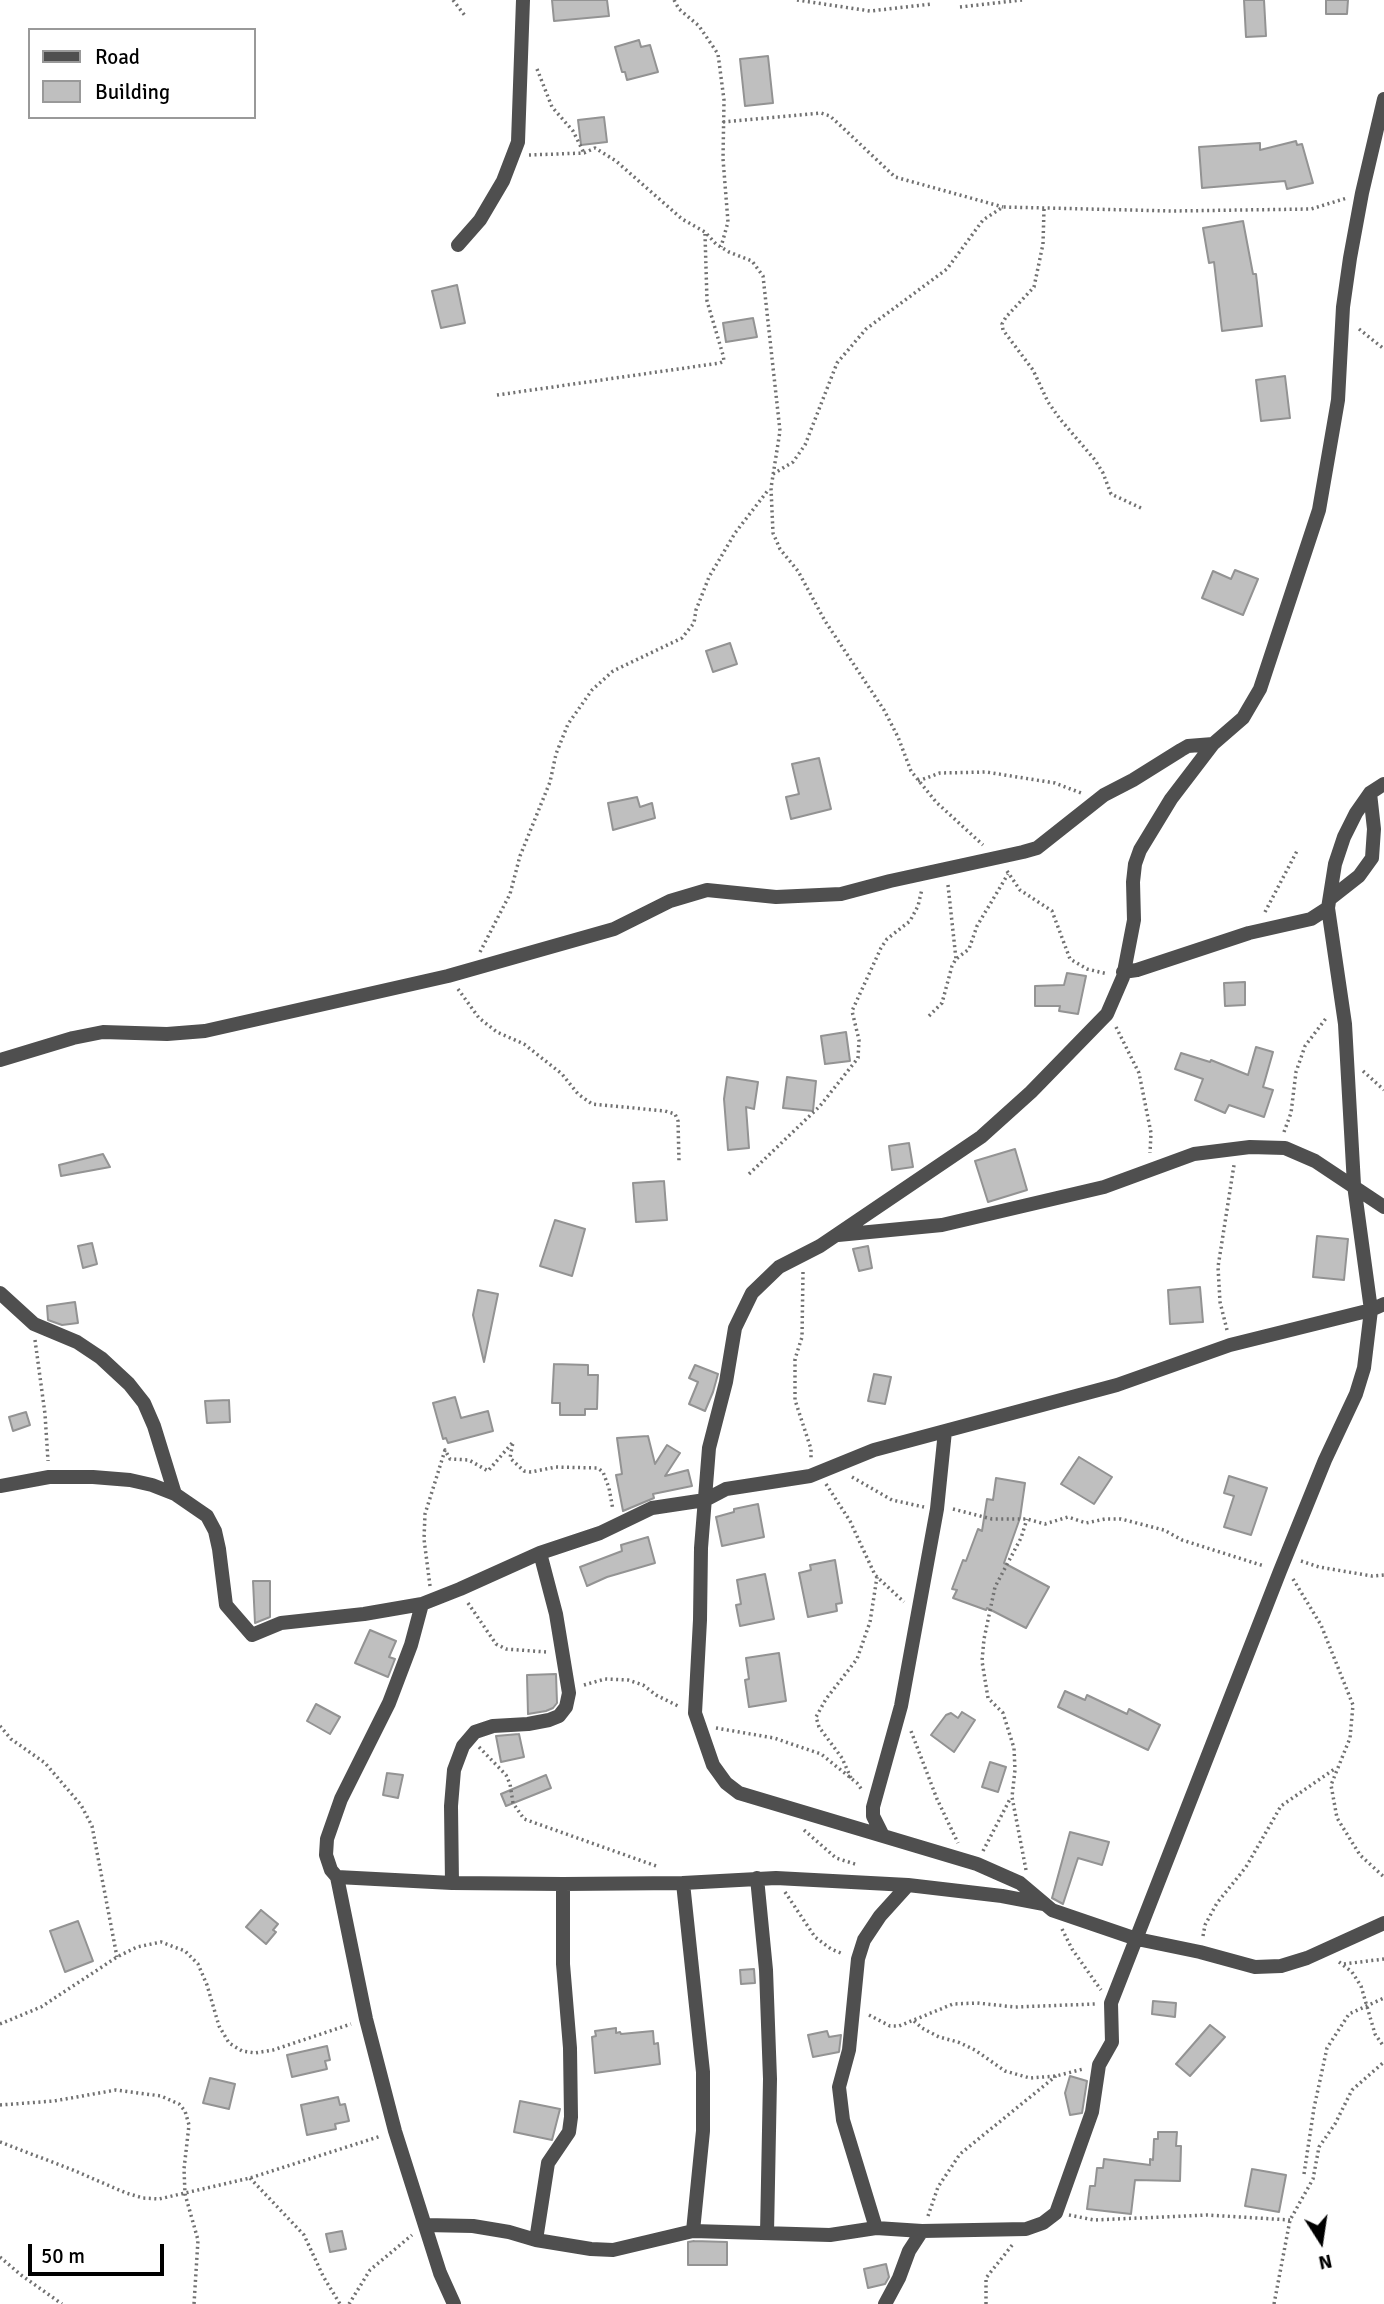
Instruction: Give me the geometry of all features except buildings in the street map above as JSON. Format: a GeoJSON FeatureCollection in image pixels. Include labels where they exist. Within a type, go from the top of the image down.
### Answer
{"type":"FeatureCollection","features":[{"type":"Feature","properties":{"kind":"street"},"geometry":{"type":"LineString","coordinates":[[458,245],[480,220],[503,181],[518,142],[523,0]]}},
{"type":"Feature","properties":{"kind":"street"},"geometry":{"type":"LineString","coordinates":[[1044,1903],[1020,1883],[977,1864],[739,1793],[726,1783],[713,1765],[696,1720],[709,1448],[726,1382],[735,1328],[752,1293],[779,1266],[820,1246],[981,1137],[1031,1092],[1107,1014],[1123,975],[1134,920],[1133,882],[1140,850],[1171,799],[1213,744],[1243,718],[1260,689],[1319,510],[1338,400],[1343,307],[1362,193],[1384,99]]}},
{"type":"Feature","properties":{"kind":"street"},"geometry":{"type":"LineString","coordinates":[[0,1060],[103,1032],[167,1034],[205,1031],[448,976],[614,929],[687,894],[707,890],[776,897],[842,894],[997,859],[1037,848],[1104,795],[1188,746],[1213,744]]}},
{"type":"Feature","properties":{"kind":"street"},"geometry":{"type":"LineString","coordinates":[[425,2225],[473,2226],[536,2240],[613,2250],[693,2231],[830,2235],[876,2228],[922,2231],[1026,2229],[1043,2223],[1056,2213],[1092,2112],[1099,2065],[1112,2042],[1111,2003],[1283,1564],[1325,1460],[1356,1394],[1364,1368],[1377,1307],[1354,1185],[1345,1024],[1330,903],[1335,864],[1343,837],[1370,793],[1384,784]]}},
{"type":"Feature","properties":{"kind":"street"},"geometry":{"type":"LineString","coordinates":[[1123,975],[1249,933],[1311,919],[1359,876],[1372,858],[1374,829],[1370,793]]}},
{"type":"Feature","properties":{"kind":"street"},"geometry":{"type":"LineString","coordinates":[[837,1235],[942,1225],[1104,1187],[1194,1154],[1250,1147],[1285,1148],[1315,1161],[1384,1207]]}},
{"type":"Feature","properties":{"kind":"street"},"geometry":{"type":"LineString","coordinates":[[0,1293],[34,1324],[76,1342],[101,1358],[130,1384],[144,1404],[154,1426],[174,1494]]}},
{"type":"Feature","properties":{"kind":"street"},"geometry":{"type":"LineString","coordinates":[[0,1486],[49,1477],[130,1480],[174,1494],[207,1516],[215,1531],[219,1549],[226,1605],[252,1635],[281,1623],[364,1614],[427,1602],[540,1553],[615,1526],[652,1508],[705,1500],[726,1489],[818,1474],[874,1450],[1117,1385],[1230,1345],[1377,1307]]}},
{"type":"Feature","properties":{"kind":"street"},"geometry":{"type":"LineString","coordinates":[[882,1834],[873,1816],[873,1807],[901,1706],[937,1509],[945,1431]]}},
{"type":"Feature","properties":{"kind":"street"},"geometry":{"type":"LineString","coordinates":[[452,1883],[451,1807],[454,1769],[463,1746],[475,1732],[493,1726],[528,1724],[559,1716],[566,1707],[569,1693],[564,1661],[556,1615],[540,1553]]}},
{"type":"Feature","properties":{"kind":"street"},"geometry":{"type":"LineString","coordinates":[[427,1602],[390,1703],[341,1799],[327,1839],[326,1855],[331,1870],[337,1877],[366,2019],[395,2131],[440,2273],[454,2304]]}},
{"type":"Feature","properties":{"kind":"street"},"geometry":{"type":"LineString","coordinates":[[337,1877],[452,1883],[563,1884],[683,1883],[776,1878],[908,1885],[1044,1903],[1137,1939],[1255,1967],[1281,1966],[1307,1958],[1384,1923]]}},
{"type":"Feature","properties":{"kind":"street"},"geometry":{"type":"LineString","coordinates":[[757,1878],[766,1970],[770,2079],[767,2233]]}},
{"type":"Feature","properties":{"kind":"street"},"geometry":{"type":"LineString","coordinates":[[683,1883],[703,2072],[703,2131],[693,2231]]}},
{"type":"Feature","properties":{"kind":"street"},"geometry":{"type":"LineString","coordinates":[[536,2240],[548,2164],[569,2132],[571,2117],[570,2048],[563,1964],[563,1884]]}},
{"type":"Feature","properties":{"kind":"street"},"geometry":{"type":"LineString","coordinates":[[876,2228],[843,2120],[839,2087],[849,2050],[858,1959],[864,1940],[880,1916],[908,1885]]}},
{"type":"Feature","properties":{"kind":"street"},"geometry":{"type":"LineString","coordinates":[[885,2304],[909,2251],[922,2231]]}},
{"type":"Feature","properties":{"kind":"path"},"geometry":{"type":"LineString","coordinates":[[453,0],[466,17]]}},
{"type":"Feature","properties":{"kind":"path"},"geometry":{"type":"LineString","coordinates":[[674,0],[679,9],[699,26],[718,54],[724,100],[723,159],[728,222],[721,247]]}},
{"type":"Feature","properties":{"kind":"path"},"geometry":{"type":"LineString","coordinates":[[797,0],[870,11],[932,4]]}},
{"type":"Feature","properties":{"kind":"path"},"geometry":{"type":"LineString","coordinates":[[960,8],[1022,0]]}},
{"type":"Feature","properties":{"kind":"path"},"geometry":{"type":"LineString","coordinates":[[535,61],[552,107],[573,131],[584,153]]}},
{"type":"Feature","properties":{"kind":"path"},"geometry":{"type":"LineString","coordinates":[[723,122],[821,113],[830,116],[895,177],[1003,207],[1173,211],[1311,209],[1362,193]]}},
{"type":"Feature","properties":{"kind":"path"},"geometry":{"type":"LineString","coordinates":[[513,156],[584,153],[595,148],[616,162],[682,219],[705,232],[729,252],[752,261],[763,276],[780,431],[771,488],[773,533],[780,549],[798,571],[825,621],[884,710],[911,771],[936,802],[997,859]]}},
{"type":"Feature","properties":{"kind":"path"},"geometry":{"type":"LineString","coordinates":[[773,474],[793,462],[805,445],[837,363],[866,329],[947,269],[983,220],[1003,207]]}},
{"type":"Feature","properties":{"kind":"path"},"geometry":{"type":"LineString","coordinates":[[1044,209],[1043,244],[1034,287],[1006,317],[1002,324],[1003,330],[1033,370],[1054,411],[1095,460],[1111,494],[1143,509]]}},
{"type":"Feature","properties":{"kind":"path"},"geometry":{"type":"LineString","coordinates":[[497,394],[724,361],[707,301],[705,232]]}},
{"type":"Feature","properties":{"kind":"path"},"geometry":{"type":"LineString","coordinates":[[1343,307],[1350,320],[1384,349]]}},
{"type":"Feature","properties":{"kind":"path"},"geometry":{"type":"LineString","coordinates":[[470,969],[510,894],[520,856],[546,793],[556,754],[568,724],[592,690],[613,671],[682,638],[694,623],[696,610],[709,578],[735,533],[771,488]]}},
{"type":"Feature","properties":{"kind":"path"},"geometry":{"type":"LineString","coordinates":[[918,781],[940,773],[986,772],[1055,783],[1084,794],[1104,795]]}},
{"type":"Feature","properties":{"kind":"path"},"geometry":{"type":"LineString","coordinates":[[1249,933],[1273,900],[1297,851]]}},
{"type":"Feature","properties":{"kind":"path"},"geometry":{"type":"LineString","coordinates":[[929,1016],[942,1003],[956,959],[969,949],[978,926],[1023,852]]}},
{"type":"Feature","properties":{"kind":"path"},"geometry":{"type":"LineString","coordinates":[[946,869],[956,959]]}},
{"type":"Feature","properties":{"kind":"path"},"geometry":{"type":"LineString","coordinates":[[749,1174],[820,1106],[858,1058],[859,1040],[852,1011],[887,939],[910,921],[918,906],[926,873]]}},
{"type":"Feature","properties":{"kind":"path"},"geometry":{"type":"LineString","coordinates":[[1008,873],[1020,890],[1052,911],[1070,958],[1087,969],[1123,975]]}},
{"type":"Feature","properties":{"kind":"path"},"geometry":{"type":"LineString","coordinates":[[448,976],[479,1018],[497,1032],[524,1044],[562,1074],[578,1094],[592,1104],[675,1114],[678,1121],[679,1161]]}},
{"type":"Feature","properties":{"kind":"path"},"geometry":{"type":"LineString","coordinates":[[1277,1148],[1291,1113],[1296,1072],[1305,1046],[1341,999]]}},
{"type":"Feature","properties":{"kind":"path"},"geometry":{"type":"LineString","coordinates":[[1107,1014],[1139,1073],[1150,1123],[1150,1153],[1134,1176]]}},
{"type":"Feature","properties":{"kind":"path"},"geometry":{"type":"LineString","coordinates":[[1346,1061],[1371,1076],[1384,1090]]}},
{"type":"Feature","properties":{"kind":"path"},"geometry":{"type":"LineString","coordinates":[[1230,1345],[1220,1302],[1218,1267],[1235,1158],[1232,1149]]}},
{"type":"Feature","properties":{"kind":"path"},"geometry":{"type":"LineString","coordinates":[[820,1246],[803,1272],[802,1337],[795,1359],[795,1400],[818,1474],[850,1521],[877,1577],[917,1614]]}},
{"type":"Feature","properties":{"kind":"path"},"geometry":{"type":"LineString","coordinates":[[34,1324],[45,1414],[49,1477]]}},
{"type":"Feature","properties":{"kind":"path"},"geometry":{"type":"LineString","coordinates":[[427,1602],[425,1514],[445,1450],[450,1459],[469,1460],[488,1471],[513,1442],[510,1458],[524,1471],[556,1466],[598,1468],[603,1472],[609,1488],[615,1526]]}},
{"type":"Feature","properties":{"kind":"path"},"geometry":{"type":"LineString","coordinates":[[818,1474],[853,1477],[892,1500],[910,1506],[951,1508],[992,1519],[1027,1520],[1045,1524],[1068,1517],[1086,1523],[1121,1519],[1164,1530],[1182,1540],[1283,1564],[1372,1576],[1384,1575]]}},
{"type":"Feature","properties":{"kind":"path"},"geometry":{"type":"LineString","coordinates":[[1027,1520],[1021,1538],[995,1587],[982,1661],[988,1698],[1003,1713],[1014,1748],[1016,1770],[1012,1797],[1024,1863],[1072,1949],[1111,2003]]}},
{"type":"Feature","properties":{"kind":"path"},"geometry":{"type":"LineString","coordinates":[[1283,1564],[1321,1625],[1353,1705],[1350,1738],[1331,1785],[1337,1818],[1360,1855],[1384,1877]]}},
{"type":"Feature","properties":{"kind":"path"},"geometry":{"type":"LineString","coordinates":[[851,1778],[842,1758],[819,1727],[816,1717],[826,1699],[857,1659],[870,1622],[877,1577]]}},
{"type":"Feature","properties":{"kind":"path"},"geometry":{"type":"LineString","coordinates":[[460,1589],[496,1644],[506,1649],[549,1653],[564,1661]]}},
{"type":"Feature","properties":{"kind":"path"},"geometry":{"type":"LineString","coordinates":[[569,1693],[605,1679],[628,1679],[643,1685],[696,1720],[801,1746],[821,1755],[857,1783],[873,1807]]}},
{"type":"Feature","properties":{"kind":"path"},"geometry":{"type":"LineString","coordinates":[[901,1706],[951,1829],[962,1850],[977,1864],[1012,1797]]}},
{"type":"Feature","properties":{"kind":"path"},"geometry":{"type":"LineString","coordinates":[[0,1726],[11,1739],[45,1763],[81,1805],[92,1826],[117,1957]]}},
{"type":"Feature","properties":{"kind":"path"},"geometry":{"type":"LineString","coordinates":[[471,1736],[486,1756],[506,1775],[513,1803],[524,1819],[660,1867]]}},
{"type":"Feature","properties":{"kind":"path"},"geometry":{"type":"LineString","coordinates":[[1200,1952],[1205,1925],[1217,1903],[1246,1867],[1280,1806],[1338,1767]]}},
{"type":"Feature","properties":{"kind":"path"},"geometry":{"type":"LineString","coordinates":[[780,1806],[836,1858],[856,1864],[886,1884]]}},
{"type":"Feature","properties":{"kind":"path"},"geometry":{"type":"LineString","coordinates":[[776,1878],[815,1937],[831,1950],[858,1959]]}},
{"type":"Feature","properties":{"kind":"path"},"geometry":{"type":"LineString","coordinates":[[0,2024],[41,2007],[117,1957],[137,1947],[161,1942],[185,1951],[198,1964],[219,2026],[229,2043],[243,2051],[255,2053],[273,2050],[366,2019]]}},
{"type":"Feature","properties":{"kind":"path"},"geometry":{"type":"LineString","coordinates":[[1334,1959],[1344,1964],[1361,1986],[1375,2034],[1384,2047]]}},
{"type":"Feature","properties":{"kind":"path"},"geometry":{"type":"LineString","coordinates":[[1344,1964],[1384,1959]]}},
{"type":"Feature","properties":{"kind":"path"},"geometry":{"type":"LineString","coordinates":[[1304,2174],[1327,2048],[1349,2014],[1384,1998]]}},
{"type":"Feature","properties":{"kind":"path"},"geometry":{"type":"LineString","coordinates":[[853,2007],[890,2026],[899,2026],[953,2004],[977,2003],[1015,2007],[1111,2003]]}},
{"type":"Feature","properties":{"kind":"path"},"geometry":{"type":"LineString","coordinates":[[914,2020],[922,2028],[939,2037],[975,2050],[1005,2071],[1030,2077],[1056,2076],[1099,2065]]}},
{"type":"Feature","properties":{"kind":"path"},"geometry":{"type":"LineString","coordinates":[[1275,2304],[1290,2220],[1313,2179],[1319,2147],[1335,2124],[1352,2090],[1384,2062]]}},
{"type":"Feature","properties":{"kind":"path"},"geometry":{"type":"LineString","coordinates":[[922,2231],[938,2187],[960,2154],[1056,2076]]}},
{"type":"Feature","properties":{"kind":"path"},"geometry":{"type":"LineString","coordinates":[[0,2105],[54,2101],[116,2090],[161,2096],[179,2104],[186,2111],[189,2125],[184,2169],[185,2194],[198,2239],[194,2304]]}},
{"type":"Feature","properties":{"kind":"path"},"geometry":{"type":"LineString","coordinates":[[0,2142],[134,2196],[159,2199],[250,2178],[395,2131]]}},
{"type":"Feature","properties":{"kind":"path"},"geometry":{"type":"LineString","coordinates":[[250,2178],[304,2235],[323,2276],[340,2304]]}},
{"type":"Feature","properties":{"kind":"path"},"geometry":{"type":"LineString","coordinates":[[1056,2213],[1094,2220],[1207,2215],[1290,2220]]}},
{"type":"Feature","properties":{"kind":"path"},"geometry":{"type":"LineString","coordinates":[[349,2304],[370,2270],[425,2225]]}},
{"type":"Feature","properties":{"kind":"path"},"geometry":{"type":"LineString","coordinates":[[986,2304],[986,2278],[1026,2229]]}},
{"type":"Feature","properties":{"kind":"path"},"geometry":{"type":"LineString","coordinates":[[0,2257],[21,2276],[62,2304]]}}]}
